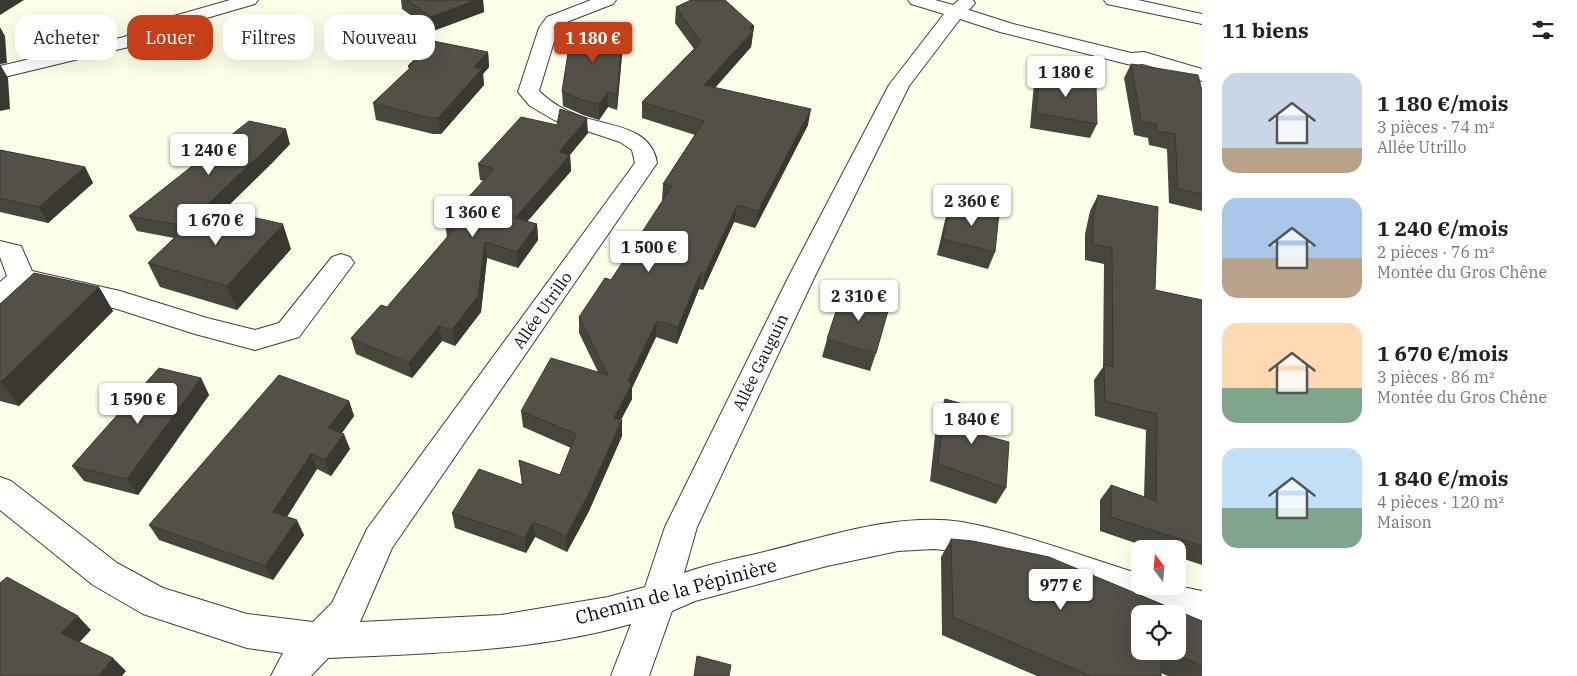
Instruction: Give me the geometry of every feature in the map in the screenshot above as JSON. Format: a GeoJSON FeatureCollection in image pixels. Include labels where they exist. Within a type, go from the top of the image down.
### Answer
{"type":"FeatureCollection","features":[{"type":"Feature","properties":{"kind":"street"},"geometry":{"type":"LineString","coordinates":[[0,72],[130,41],[220,4],[249,0]]}},
{"type":"Feature","properties":{"kind":"street","name":"Allée Utrillo"},"geometry":{"type":"LineString","coordinates":[[321,641],[345,615],[379,539],[646,163],[645,153],[639,144],[628,137],[552,113],[537,102],[528,92],[548,28],[553,22],[607,0]]}},
{"type":"Feature","properties":{"kind":"street"},"geometry":{"type":"LineString","coordinates":[[917,0],[960,5],[1007,28],[1131,59],[1144,58],[1202,75]]}},
{"type":"Feature","properties":{"kind":"street"},"geometry":{"type":"LineString","coordinates":[[1113,0],[1202,19]]}},
{"type":"Feature","properties":{"kind":"street","name":"Allée Gauguin"},"geometry":{"type":"LineString","coordinates":[[630,676],[658,600],[681,527],[802,276],[899,85],[960,5]]}},
{"type":"Feature","properties":{"kind":"street"},"geometry":{"type":"LineString","coordinates":[[0,249],[12,252],[21,278]]}},
{"type":"Feature","properties":{"kind":"street"},"geometry":{"type":"LineString","coordinates":[[21,278],[120,300],[205,327],[255,340],[289,330],[341,263]]}},
{"type":"Feature","properties":{"kind":"street"},"geometry":{"type":"LineString","coordinates":[[0,296],[21,278]]}},
{"type":"Feature","properties":{"kind":"street","name":"Chemin de la Pépinière"},"geometry":{"type":"LineString","coordinates":[[0,491],[105,574],[155,602],[247,631],[321,641],[501,632],[608,614],[658,600],[691,586],[827,551],[898,536],[934,534],[962,537],[1024,553],[1177,602],[1202,608]]}},
{"type":"Feature","properties":{"kind":"street"},"geometry":{"type":"LineString","coordinates":[[290,676],[297,664],[321,641]]}},
{"type":"Feature","properties":{"kind":"building"},"geometry":{"type":"Polygon","coordinates":[[[407,0],[476,0],[435,15],[428,15],[407,0]]]}},
{"type":"Feature","properties":{"kind":"building"},"geometry":{"type":"Polygon","coordinates":[[[691,0],[725,0],[754,26],[749,27],[753,31],[704,85],[811,109],[758,211],[737,205],[705,274],[701,272],[678,327],[657,321],[628,381],[632,383],[614,418],[622,420],[588,495],[566,536],[533,522],[525,538],[452,513],[479,469],[523,485],[519,460],[560,475],[576,434],[521,411],[551,358],[608,375],[579,317],[605,278],[611,280],[672,186],[663,184],[704,121],[642,102],[701,42],[676,7],[691,0]]]}},
{"type":"Feature","properties":{"kind":"building"},"geometry":{"type":"Polygon","coordinates":[[[572,28],[623,29],[617,95],[608,92],[599,104],[582,100],[562,91],[572,28]]]}},
{"type":"Feature","properties":{"kind":"building"},"geometry":{"type":"Polygon","coordinates":[[[435,41],[488,52],[474,67],[482,69],[438,118],[430,118],[373,103],[411,67],[408,66],[414,60],[435,60],[435,41]]]}},
{"type":"Feature","properties":{"kind":"building"},"geometry":{"type":"Polygon","coordinates":[[[1131,64],[1198,75],[1202,91],[1202,194],[1178,189],[1175,134],[1157,131],[1156,124],[1141,121],[1131,64]]]}},
{"type":"Feature","properties":{"kind":"building"},"geometry":{"type":"Polygon","coordinates":[[[1040,69],[1096,86],[1097,124],[1036,113],[1040,69]]]}},
{"type":"Feature","properties":{"kind":"building"},"geometry":{"type":"Polygon","coordinates":[[[560,109],[587,118],[559,152],[570,155],[515,218],[537,224],[517,252],[485,242],[478,296],[452,330],[439,326],[409,363],[351,338],[381,305],[387,307],[456,227],[445,223],[494,169],[478,164],[521,117],[557,125],[560,109]]]}},
{"type":"Feature","properties":{"kind":"building"},"geometry":{"type":"Polygon","coordinates":[[[249,121],[286,129],[185,226],[129,216],[249,121]]]}},
{"type":"Feature","properties":{"kind":"building"},"geometry":{"type":"Polygon","coordinates":[[[0,150],[85,167],[39,207],[0,198],[0,150]]]}},
{"type":"Feature","properties":{"kind":"building"},"geometry":{"type":"Polygon","coordinates":[[[1098,195],[1158,207],[1155,290],[1202,300],[1202,546],[1111,517],[1111,485],[1156,501],[1157,414],[1105,401],[1104,364],[1113,367],[1112,248],[1093,244],[1093,218],[1098,195]]]}},
{"type":"Feature","properties":{"kind":"building"},"geometry":{"type":"Polygon","coordinates":[[[951,204],[999,213],[995,252],[943,239],[951,204]]]}},
{"type":"Feature","properties":{"kind":"building"},"geometry":{"type":"Polygon","coordinates":[[[207,207],[283,224],[227,286],[148,263],[207,207]]]}},
{"type":"Feature","properties":{"kind":"building"},"geometry":{"type":"Polygon","coordinates":[[[34,273],[99,287],[0,382],[0,304],[34,273]]]}},
{"type":"Feature","properties":{"kind":"building"},"geometry":{"type":"Polygon","coordinates":[[[843,290],[890,304],[876,353],[827,339],[843,290]]]}},
{"type":"Feature","properties":{"kind":"building"},"geometry":{"type":"Polygon","coordinates":[[[159,368],[201,378],[127,479],[72,466],[159,368]]]}},
{"type":"Feature","properties":{"kind":"building"},"geometry":{"type":"Polygon","coordinates":[[[279,375],[349,401],[328,428],[344,434],[325,460],[311,454],[273,512],[297,520],[265,566],[149,525],[279,375]]]}},
{"type":"Feature","properties":{"kind":"building"},"geometry":{"type":"Polygon","coordinates":[[[945,399],[985,410],[982,435],[1009,442],[1006,488],[938,464],[945,399]]]}},
{"type":"Feature","properties":{"kind":"building"},"geometry":{"type":"Polygon","coordinates":[[[951,539],[973,541],[1049,557],[1131,591],[1131,595],[1140,595],[1164,605],[1131,605],[1131,660],[1162,660],[1161,676],[1091,676],[953,617],[951,539]]]}},
{"type":"Feature","properties":{"kind":"building"},"geometry":{"type":"Polygon","coordinates":[[[7,577],[78,616],[61,633],[113,658],[98,676],[0,676],[0,583],[7,577]]]}},
{"type":"Feature","properties":{"kind":"building"},"geometry":{"type":"Polygon","coordinates":[[[1186,614],[1202,621],[1202,666],[1186,659],[1186,614]]]}},
{"type":"Feature","properties":{"kind":"building"},"geometry":{"type":"Polygon","coordinates":[[[697,656],[731,665],[729,676],[694,676],[697,656]]]}}]}
